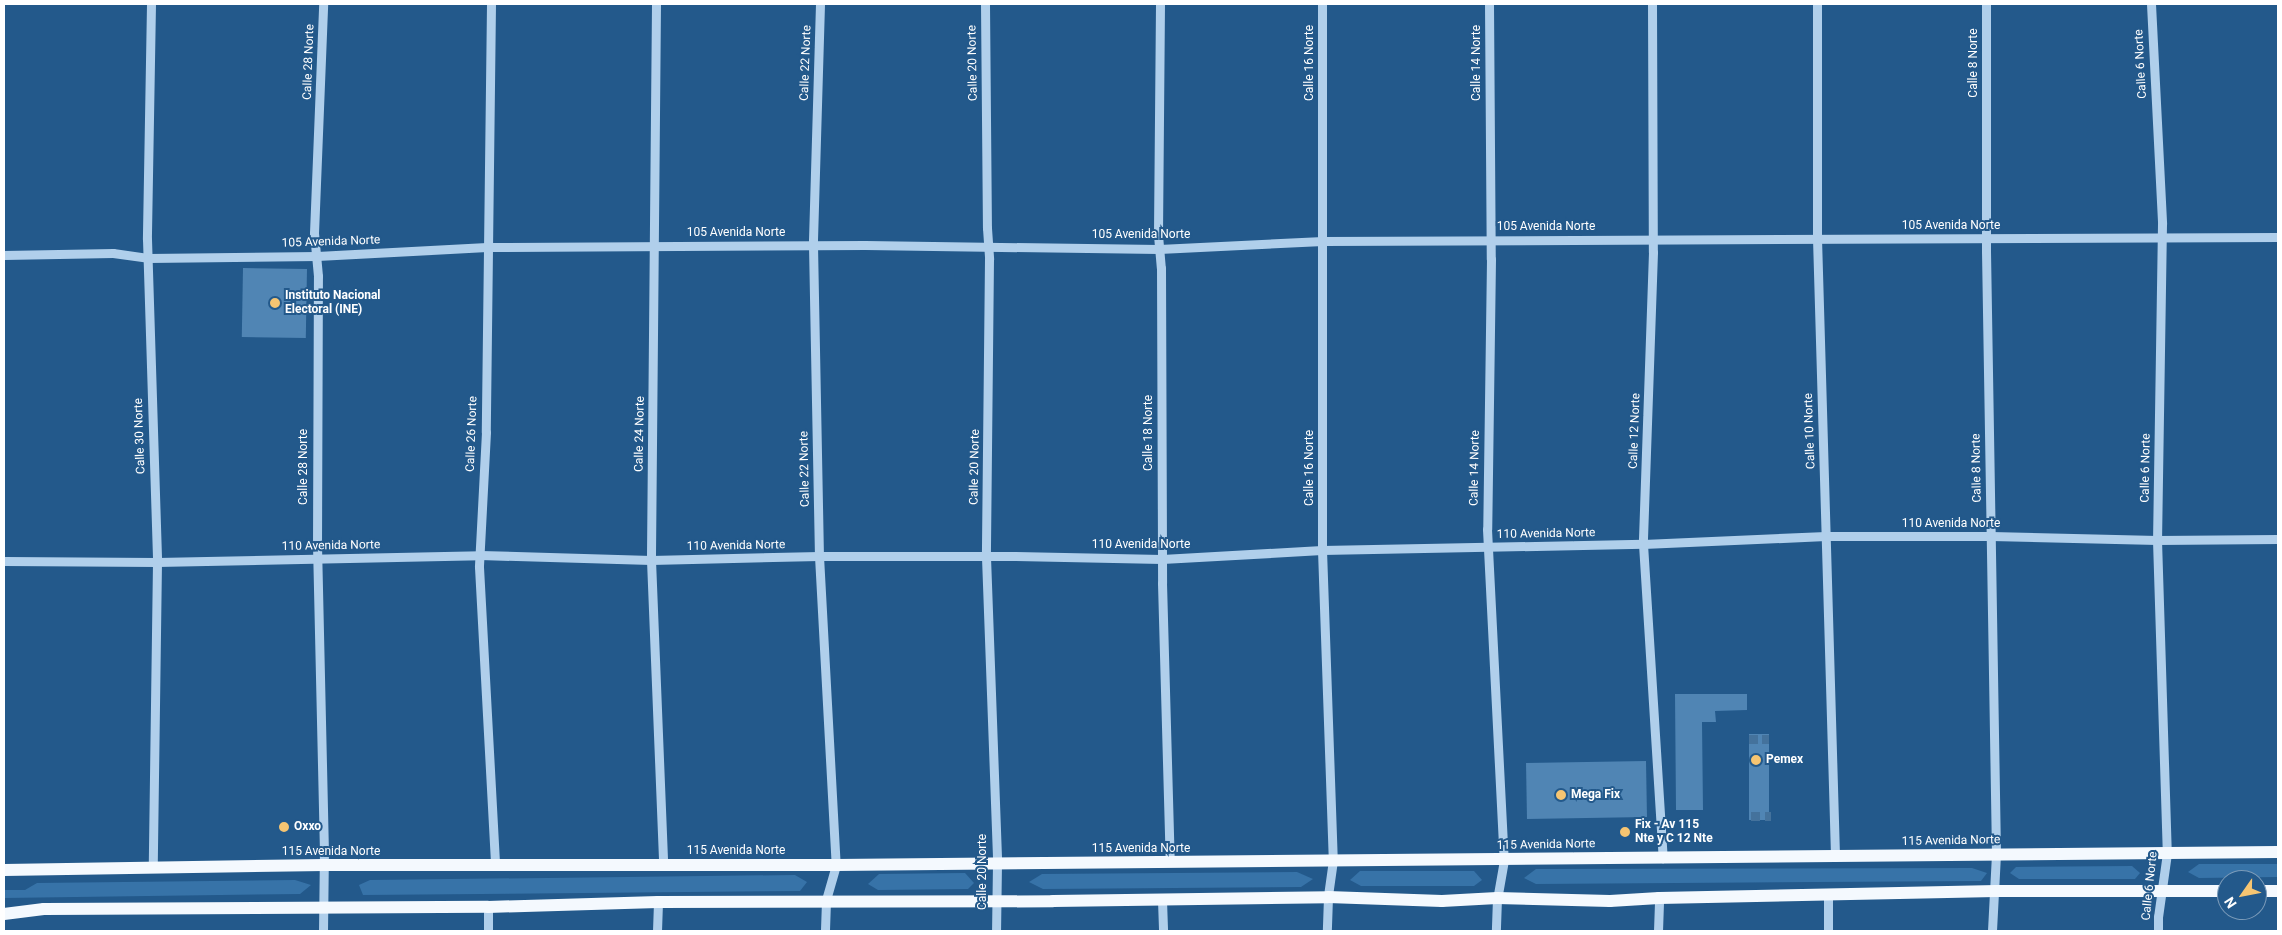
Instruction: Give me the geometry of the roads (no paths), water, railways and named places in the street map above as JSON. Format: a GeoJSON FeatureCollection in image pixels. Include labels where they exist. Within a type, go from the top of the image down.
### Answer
{"type":"FeatureCollection","features":[{"type":"Feature","properties":{"kind":"main road","name":"115 Avenida Norte"},"geometry":{"type":"LineString","coordinates":[[4,870],[324,865],[997,864],[2278,852]]}},
{"type":"Feature","properties":{"kind":"main road"},"geometry":{"type":"LineString","coordinates":[[4,914],[44,909],[488,907],[658,902],[996,902],[1328,897],[1442,901],[1497,898],[1610,901],[1659,898],[1996,891],[2217,891]]}},
{"type":"Feature","properties":{"kind":"street","name":"Calle 30 Norte"},"geometry":{"type":"LineString","coordinates":[[151,4],[148,258],[157,562],[153,867]]}},
{"type":"Feature","properties":{"kind":"street","name":"Calle 28 Norte"},"geometry":{"type":"LineString","coordinates":[[323,4],[314,233],[317,256],[317,559],[324,865],[323,931]]}},
{"type":"Feature","properties":{"kind":"street","name":"Calle 26 Norte"},"geometry":{"type":"LineString","coordinates":[[491,4],[486,432],[480,555],[495,865]]}},
{"type":"Feature","properties":{"kind":"street","name":"Calle 24 Norte"},"geometry":{"type":"LineString","coordinates":[[656,4],[651,560],[663,864]]}},
{"type":"Feature","properties":{"kind":"street","name":"Calle 22 Norte"},"geometry":{"type":"LineString","coordinates":[[820,4],[813,245],[819,556],[836,865],[826,901],[826,931]]}},
{"type":"Feature","properties":{"kind":"street","name":"Calle 20 Norte"},"geometry":{"type":"LineString","coordinates":[[985,4],[988,245],[986,557],[997,864],[996,931]]}},
{"type":"Feature","properties":{"kind":"street","name":"Calle 18 Norte"},"geometry":{"type":"LineString","coordinates":[[1160,4],[1159,249],[1162,559],[1170,862]]}},
{"type":"Feature","properties":{"kind":"street","name":"Calle 16 Norte"},"geometry":{"type":"LineString","coordinates":[[1322,4],[1322,550],[1333,860],[1328,897],[1327,931]]}},
{"type":"Feature","properties":{"kind":"street","name":"Calle 14 Norte"},"geometry":{"type":"LineString","coordinates":[[1489,4],[1490,239],[1487,529],[1504,860],[1497,898],[1496,931]]}},
{"type":"Feature","properties":{"kind":"street","name":"Calle 12 Norte"},"geometry":{"type":"LineString","coordinates":[[1652,4],[1653,239],[1643,544],[1663,858]]}},
{"type":"Feature","properties":{"kind":"street","name":"Calle 10 Norte"},"geometry":{"type":"LineString","coordinates":[[1817,4],[1817,238],[1835,856]]}},
{"type":"Feature","properties":{"kind":"street","name":"Calle 8 Norte"},"geometry":{"type":"LineString","coordinates":[[1986,4],[1986,239],[1996,854],[1996,891],[1992,931]]}},
{"type":"Feature","properties":{"kind":"street","name":"Calle 6 Norte"},"geometry":{"type":"LineString","coordinates":[[2151,4],[2161,239],[2157,540],[2167,853],[2158,931]]}},
{"type":"Feature","properties":{"kind":"street","name":"105 Avenida Norte"},"geometry":{"type":"LineString","coordinates":[[4,255],[113,254],[148,258],[317,256],[487,248],[813,245],[988,245],[1159,249],[1323,240],[2161,239],[2278,237]]}},
{"type":"Feature","properties":{"kind":"street","name":"110 Avenida Norte"},"geometry":{"type":"LineString","coordinates":[[4,561],[157,562],[480,555],[651,560],[819,556],[1162,559],[1322,550],[1643,544],[1826,536],[1991,536],[2157,540],[2278,539]]}},
{"type":"Feature","properties":{"kind":"street"},"geometry":{"type":"LineString","coordinates":[[1828,895],[1828,931]]}},
{"type":"Feature","properties":{"kind":"street"},"geometry":{"type":"LineString","coordinates":[[1658,931],[1659,898]]}},
{"type":"Feature","properties":{"kind":"street"},"geometry":{"type":"LineString","coordinates":[[1162,900],[1163,931]]}},
{"type":"Feature","properties":{"kind":"street"},"geometry":{"type":"LineString","coordinates":[[657,931],[658,902]]}},
{"type":"Feature","properties":{"kind":"street"},"geometry":{"type":"LineString","coordinates":[[488,907],[488,931]]}},
{"type":"Feature","properties":{"kind":"tunnel"},"geometry":{"type":"LineString","coordinates":[[1749,739],[1769,739]]}},
{"type":"Feature","properties":{"kind":"tunnel"},"geometry":{"type":"LineString","coordinates":[[1751,816],[1771,816]]}},
{"type":"Feature","properties":{"kind":"place","name":"Instituto Nacional Electoral (INE)"},"geometry":{"type":"Point","coordinates":[275,303]}},
{"type":"Feature","properties":{"kind":"place","name":"Pemex"},"geometry":{"type":"Point","coordinates":[1756,760]}},
{"type":"Feature","properties":{"kind":"place","name":"Mega Fix"},"geometry":{"type":"Point","coordinates":[1561,795]}},
{"type":"Feature","properties":{"kind":"place","name":"Oxxo"},"geometry":{"type":"Point","coordinates":[284,827]}},
{"type":"Feature","properties":{"kind":"place","name":"Fix - Av 115 Nte y C 12 Nte"},"geometry":{"type":"Point","coordinates":[1625,832]}}]}
